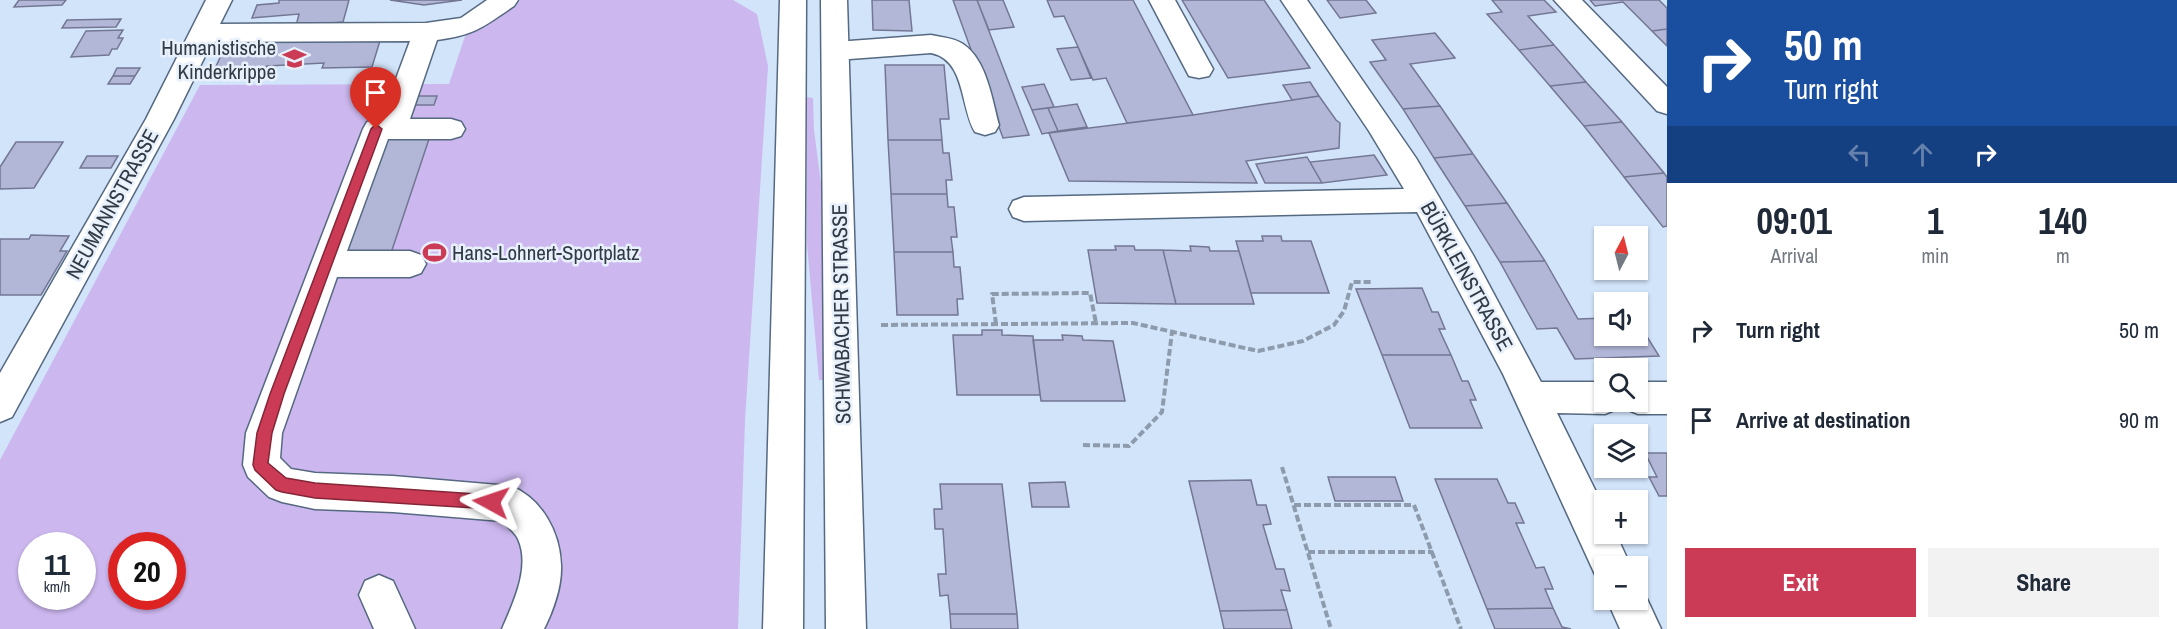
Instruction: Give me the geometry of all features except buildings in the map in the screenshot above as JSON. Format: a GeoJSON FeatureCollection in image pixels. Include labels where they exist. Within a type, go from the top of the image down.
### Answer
{"type":"FeatureCollection","features":[{"type":"Feature","properties":{"kind":"street","name":"NEUMANNSTRASSE"},"geometry":{"type":"LineString","coordinates":[[0,406],[160,119],[219,0]]}},
{"type":"Feature","properties":{"kind":"street"},"geometry":{"type":"LineString","coordinates":[[203,33],[426,32],[470,24],[505,0]]}},
{"type":"Feature","properties":{"kind":"street"},"geometry":{"type":"LineString","coordinates":[[783,629],[793,0]]}},
{"type":"Feature","properties":{"kind":"street","name":"SCHWABACHER STRASSE"},"geometry":{"type":"LineString","coordinates":[[834,0],[846,629]]}},
{"type":"Feature","properties":{"kind":"street"},"geometry":{"type":"LineString","coordinates":[[1162,0],[1199,69]]}},
{"type":"Feature","properties":{"kind":"street","name":"BÜRKLEINSTRASSE"},"geometry":{"type":"LineString","coordinates":[[1294,0],[1405,164],[1426,200],[1533,398],[1607,556]]}},
{"type":"Feature","properties":{"kind":"street"},"geometry":{"type":"LineString","coordinates":[[1567,0],[1667,104]]}},
{"type":"Feature","properties":{"kind":"street"},"geometry":{"type":"LineString","coordinates":[[392,129],[426,32]]}},
{"type":"Feature","properties":{"kind":"street"},"geometry":{"type":"LineString","coordinates":[[836,51],[931,44],[945,47],[957,54],[970,75],[985,125]]}},
{"type":"Feature","properties":{"kind":"street"},"geometry":{"type":"LineString","coordinates":[[450,129],[376,129],[264,433],[261,465],[282,485],[315,491],[393,494],[511,504],[535,530],[542,566],[534,606],[522,629]]}},
{"type":"Feature","properties":{"kind":"street"},"geometry":{"type":"LineString","coordinates":[[1024,209],[1426,200]]}},
{"type":"Feature","properties":{"kind":"street"},"geometry":{"type":"LineString","coordinates":[[326,264],[410,264]]}},
{"type":"Feature","properties":{"kind":"street"},"geometry":{"type":"LineString","coordinates":[[1533,398],[1594,398]]}},
{"type":"Feature","properties":{"kind":"street"},"geometry":{"type":"LineString","coordinates":[[1648,398],[1667,398]]}},
{"type":"Feature","properties":{"kind":"street"},"geometry":{"type":"LineString","coordinates":[[1632,610],[1641,629]]}},
{"type":"Feature","properties":{"kind":"path"},"geometry":{"type":"LineString","coordinates":[[881,325],[1133,323],[1258,351],[1278,350],[1333,328],[1342,317],[1352,282],[1372,282]]}},
{"type":"Feature","properties":{"kind":"path"},"geometry":{"type":"LineString","coordinates":[[996,324],[992,294],[1090,293],[1096,323]]}},
{"type":"Feature","properties":{"kind":"path"},"geometry":{"type":"LineString","coordinates":[[1083,445],[1129,446],[1162,412],[1172,332]]}},
{"type":"Feature","properties":{"kind":"path"},"geometry":{"type":"LineString","coordinates":[[1282,467],[1330,629]]}},
{"type":"Feature","properties":{"kind":"path"},"geometry":{"type":"LineString","coordinates":[[1294,505],[1355,508],[1414,505],[1461,629]]}},
{"type":"Feature","properties":{"kind":"path"},"geometry":{"type":"LineString","coordinates":[[1307,552],[1433,552]]}},
{"type":"Feature","properties":{"kind":"shaded area","name":"Hans-Lohnert-Sportplatz"},"geometry":{"type":"Polygon","coordinates":[[[521,0],[733,0],[757,14],[768,66],[745,420],[738,629],[0,629],[0,460],[200,85],[449,84],[465,36],[521,0]]]}},
{"type":"Feature","properties":{"kind":"shaded area"},"geometry":{"type":"Polygon","coordinates":[[[807,97],[813,98],[814,130],[823,199],[826,380],[819,380],[807,244],[807,97]]]}},
{"type":"Feature","properties":{"kind":"place","name":"Humanistische Kinderkrippe"},"geometry":{"type":"Point","coordinates":[294,59]}},
{"type":"Feature","properties":{"kind":"place","name":"Hans-Lohnert-Sportplatz"},"geometry":{"type":"Point","coordinates":[434,252]}},
{"type":"Feature","properties":{"kind":"route"},"geometry":{"type":"LineString","coordinates":[[376,129],[277,394],[264,433],[261,465],[282,485],[315,491],[393,494],[491,502]]}}]}
